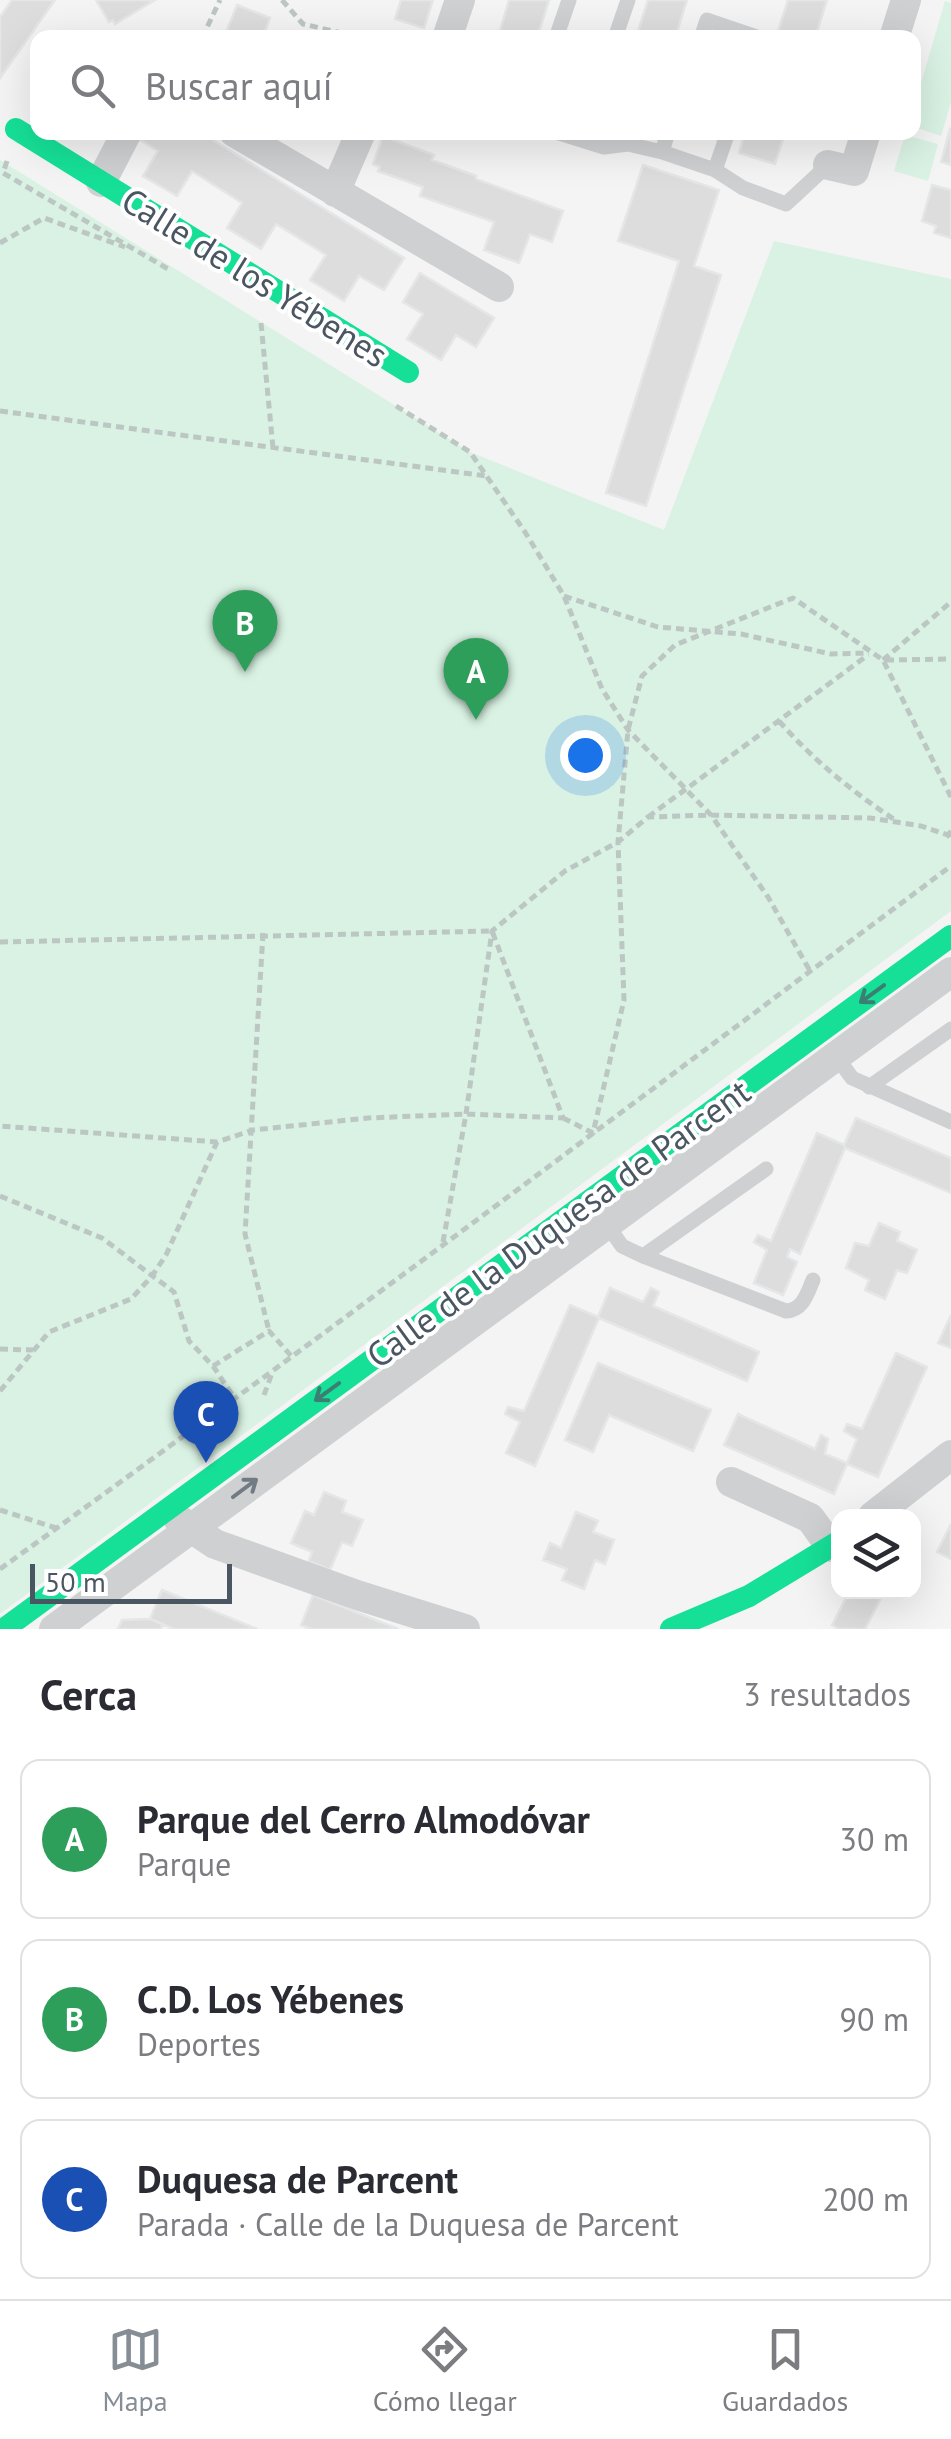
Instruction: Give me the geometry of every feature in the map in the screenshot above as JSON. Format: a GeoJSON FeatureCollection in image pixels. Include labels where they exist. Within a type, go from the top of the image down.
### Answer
{"type":"FeatureCollection","features":[{"type":"Feature","properties":{"kind":"street"},"geometry":{"type":"LineString","coordinates":[[450,30],[460,0]]}},
{"type":"Feature","properties":{"kind":"street"},"geometry":{"type":"LineString","coordinates":[[897,30],[906,0]]}},
{"type":"Feature","properties":{"kind":"street","name":"Calle de los Yébenes"},"geometry":{"type":"LineString","coordinates":[[16,130],[30,139]]}},
{"type":"Feature","properties":{"kind":"street","name":"Calle de los Yébenes"},"geometry":{"type":"LineString","coordinates":[[32,140],[408,372]]}},
{"type":"Feature","properties":{"kind":"street","name":"Calle de los Yébenes"},"geometry":{"type":"LineString","coordinates":[[101,182],[124,140]]}},
{"type":"Feature","properties":{"kind":"street"},"geometry":{"type":"LineString","coordinates":[[247,140],[499,288]]}},
{"type":"Feature","properties":{"kind":"street"},"geometry":{"type":"LineString","coordinates":[[335,192],[358,140]]}},
{"type":"Feature","properties":{"kind":"street"},"geometry":{"type":"LineString","coordinates":[[828,165],[854,171],[864,140]]}},
{"type":"Feature","properties":{"kind":"street","name":"Calle de la Duquesa de Parcent"},"geometry":{"type":"LineString","coordinates":[[4,1629],[951,936]]}},
{"type":"Feature","properties":{"kind":"street","name":"Calle de la Duquesa de Parcent"},"geometry":{"type":"LineString","coordinates":[[54,1629],[951,972]]}},
{"type":"Feature","properties":{"kind":"street"},"geometry":{"type":"LineString","coordinates":[[882,1509],[951,1455]]}},
{"type":"Feature","properties":{"kind":"street"},"geometry":{"type":"LineString","coordinates":[[731,1482],[810,1518],[831,1540]]}},
{"type":"Feature","properties":{"kind":"street"},"geometry":{"type":"LineString","coordinates":[[166,1510],[215,1544],[465,1629]]}},
{"type":"Feature","properties":{"kind":"street"},"geometry":{"type":"LineString","coordinates":[[677,1628],[749,1596],[831,1546]]}},
{"type":"Feature","properties":{"kind":"lane"},"geometry":{"type":"LineString","coordinates":[[559,30],[569,0]]}},
{"type":"Feature","properties":{"kind":"lane"},"geometry":{"type":"LineString","coordinates":[[618,30],[628,0]]}},
{"type":"Feature","properties":{"kind":"lane"},"geometry":{"type":"LineString","coordinates":[[703,30],[706,20],[736,30]]}},
{"type":"Feature","properties":{"kind":"lane"},"geometry":{"type":"LineString","coordinates":[[589,140],[604,147],[628,144],[662,152],[716,170],[744,188],[786,204],[828,165]]}},
{"type":"Feature","properties":{"kind":"lane"},"geometry":{"type":"LineString","coordinates":[[662,152],[666,140]]}},
{"type":"Feature","properties":{"kind":"lane"},"geometry":{"type":"LineString","coordinates":[[716,170],[725,140]]}},
{"type":"Feature","properties":{"kind":"lane"},"geometry":{"type":"LineString","coordinates":[[869,1088],[951,1028]]}},
{"type":"Feature","properties":{"kind":"lane"},"geometry":{"type":"LineString","coordinates":[[836,1056],[852,1078],[869,1088],[951,1122]]}},
{"type":"Feature","properties":{"kind":"lane"},"geometry":{"type":"LineString","coordinates":[[643,1256],[766,1169]]}},
{"type":"Feature","properties":{"kind":"lane"},"geometry":{"type":"LineString","coordinates":[[608,1226],[622,1246],[786,1311],[802,1304],[814,1280]]}},
{"type":"Feature","properties":{"kind":"path"},"geometry":{"type":"LineString","coordinates":[[206,30],[220,0]]}},
{"type":"Feature","properties":{"kind":"path"},"geometry":{"type":"LineString","coordinates":[[282,0],[302,24],[329,30]]}},
{"type":"Feature","properties":{"kind":"path"},"geometry":{"type":"LineString","coordinates":[[0,243],[44,218],[138,252]]}},
{"type":"Feature","properties":{"kind":"path"},"geometry":{"type":"LineString","coordinates":[[261,323],[274,448]]}},
{"type":"Feature","properties":{"kind":"path"},"geometry":{"type":"LineString","coordinates":[[0,411],[487,476]]}},
{"type":"Feature","properties":{"kind":"path"},"geometry":{"type":"LineString","coordinates":[[415,418],[470,452],[564,596],[602,688],[628,730],[711,815],[768,898],[810,971]]}},
{"type":"Feature","properties":{"kind":"path"},"geometry":{"type":"LineString","coordinates":[[564,596],[658,627],[741,634],[831,654],[870,653]]}},
{"type":"Feature","properties":{"kind":"path"},"geometry":{"type":"LineString","coordinates":[[593,1133],[624,1000],[618,842],[628,730],[642,676],[675,645],[793,598],[883,660],[951,659]]}},
{"type":"Feature","properties":{"kind":"path"},"geometry":{"type":"LineString","coordinates":[[883,660],[951,602]]}},
{"type":"Feature","properties":{"kind":"path"},"geometry":{"type":"LineString","coordinates":[[0,942],[492,930],[565,871],[618,842],[870,653]]}},
{"type":"Feature","properties":{"kind":"path"},"geometry":{"type":"LineString","coordinates":[[883,660],[951,798]]}},
{"type":"Feature","properties":{"kind":"path"},"geometry":{"type":"LineString","coordinates":[[779,721],[804,749],[859,797],[900,823]]}},
{"type":"Feature","properties":{"kind":"path"},"geometry":{"type":"LineString","coordinates":[[648,817],[870,818],[950,835]]}},
{"type":"Feature","properties":{"kind":"path"},"geometry":{"type":"LineString","coordinates":[[0,1569],[234,1396],[293,1358],[443,1242],[951,866]]}},
{"type":"Feature","properties":{"kind":"path"},"geometry":{"type":"LineString","coordinates":[[443,1242],[492,930]]}},
{"type":"Feature","properties":{"kind":"path"},"geometry":{"type":"LineString","coordinates":[[492,930],[562,1118]]}},
{"type":"Feature","properties":{"kind":"path"},"geometry":{"type":"LineString","coordinates":[[262,933],[254,1130],[245,1234],[269,1332],[293,1358]]}},
{"type":"Feature","properties":{"kind":"path"},"geometry":{"type":"LineString","coordinates":[[0,1126],[217,1142],[254,1130],[368,1118],[466,1114],[562,1118],[593,1133]]}},
{"type":"Feature","properties":{"kind":"path"},"geometry":{"type":"LineString","coordinates":[[0,1391],[49,1332],[131,1298],[152,1276],[217,1142]]}},
{"type":"Feature","properties":{"kind":"path"},"geometry":{"type":"LineString","coordinates":[[0,1196],[102,1238],[174,1292],[189,1341],[214,1366],[234,1396]]}},
{"type":"Feature","properties":{"kind":"path"},"geometry":{"type":"LineString","coordinates":[[214,1366],[269,1332]]}},
{"type":"Feature","properties":{"kind":"path"},"geometry":{"type":"LineString","coordinates":[[0,1350],[33,1350]]}},
{"type":"Feature","properties":{"kind":"path"},"geometry":{"type":"LineString","coordinates":[[0,1510],[56,1528]]}},
{"type":"Feature","properties":{"kind":"green space"},"geometry":{"type":"Polygon","coordinates":[[[945,1],[951,3],[951,102],[941,136],[921,129],[921,83],[945,1]]]}},
{"type":"Feature","properties":{"kind":"green space"},"geometry":{"type":"Polygon","coordinates":[[[903,140],[938,144],[928,181],[894,171],[903,140]]]}},
{"type":"Feature","properties":{"kind":"green space"},"geometry":{"type":"Polygon","coordinates":[[[0,160],[470,452],[664,530],[774,241],[951,279],[951,911],[0,1614],[0,160]]]}},
{"type":"Feature","properties":{"kind":"building"},"geometry":{"type":"Polygon","coordinates":[[[12,0],[55,0],[30,30],[0,78],[0,17],[12,0]]]}},
{"type":"Feature","properties":{"kind":"building"},"geometry":{"type":"Polygon","coordinates":[[[96,0],[155,0],[115,24],[113,20],[109,22],[96,0]]]}},
{"type":"Feature","properties":{"kind":"building"},"geometry":{"type":"Polygon","coordinates":[[[401,0],[433,0],[424,28],[395,19],[401,0]]]}},
{"type":"Feature","properties":{"kind":"building"},"geometry":{"type":"Polygon","coordinates":[[[509,0],[549,0],[540,30],[500,30],[509,0]]]}},
{"type":"Feature","properties":{"kind":"building"},"geometry":{"type":"Polygon","coordinates":[[[648,0],[687,0],[678,30],[639,30],[648,0]]]}},
{"type":"Feature","properties":{"kind":"building"},"geometry":{"type":"Polygon","coordinates":[[[788,0],[827,0],[818,30],[779,30],[788,0]]]}},
{"type":"Feature","properties":{"kind":"building"},"geometry":{"type":"Polygon","coordinates":[[[237,5],[270,18],[266,30],[227,30],[237,5]]]}},
{"type":"Feature","properties":{"kind":"building"},"geometry":{"type":"Polygon","coordinates":[[[951,130],[951,165],[941,162],[951,130]]]}},
{"type":"Feature","properties":{"kind":"building"},"geometry":{"type":"Polygon","coordinates":[[[140,140],[213,140],[404,258],[384,290],[359,276],[344,301],[310,280],[326,255],[276,224],[261,249],[227,228],[242,203],[192,171],[177,196],[143,176],[158,151],[140,140]]]}},
{"type":"Feature","properties":{"kind":"building"},"geometry":{"type":"Polygon","coordinates":[[[382,140],[394,140],[434,155],[432,160],[476,179],[563,211],[552,242],[530,234],[519,263],[484,250],[494,222],[420,196],[423,187],[378,171],[380,167],[373,164],[382,140]]]}},
{"type":"Feature","properties":{"kind":"building"},"geometry":{"type":"Polygon","coordinates":[[[743,140],[782,140],[775,164],[739,153],[743,140]]]}},
{"type":"Feature","properties":{"kind":"building"},"geometry":{"type":"Polygon","coordinates":[[[643,165],[719,190],[694,266],[721,275],[646,506],[606,493],[679,261],[618,241],[643,165]]]}},
{"type":"Feature","properties":{"kind":"building"},"geometry":{"type":"Polygon","coordinates":[[[932,185],[951,190],[951,238],[934,233],[936,226],[922,221],[932,185]]]}},
{"type":"Feature","properties":{"kind":"building"},"geometry":{"type":"Polygon","coordinates":[[[420,273],[494,318],[476,347],[456,335],[441,360],[407,339],[423,314],[403,302],[420,273]]]}},
{"type":"Feature","properties":{"kind":"building"},"geometry":{"type":"Polygon","coordinates":[[[856,1118],[951,1158],[951,1193],[845,1148],[800,1254],[790,1249],[787,1257],[797,1262],[783,1295],[754,1283],[767,1250],[754,1242],[758,1235],[771,1241],[817,1133],[844,1145],[856,1118]]]}},
{"type":"Feature","properties":{"kind":"building"},"geometry":{"type":"Polygon","coordinates":[[[879,1223],[900,1232],[897,1241],[917,1250],[907,1273],[897,1270],[885,1299],[865,1290],[869,1280],[846,1268],[855,1243],[869,1246],[879,1223]]]}},
{"type":"Feature","properties":{"kind":"building"},"geometry":{"type":"Polygon","coordinates":[[[610,1288],[643,1302],[651,1288],[659,1292],[653,1306],[759,1352],[747,1381],[599,1318],[535,1466],[506,1453],[520,1422],[505,1414],[508,1407],[524,1411],[570,1305],[598,1317],[610,1288]]]}},
{"type":"Feature","properties":{"kind":"building"},"geometry":{"type":"Polygon","coordinates":[[[951,1315],[951,1348],[938,1343],[951,1315]]]}},
{"type":"Feature","properties":{"kind":"building"},"geometry":{"type":"Polygon","coordinates":[[[896,1353],[927,1367],[878,1477],[847,1464],[834,1494],[724,1445],[738,1414],[815,1449],[821,1435],[828,1439],[825,1454],[847,1463],[857,1439],[844,1431],[847,1424],[862,1429],[896,1353]]]}},
{"type":"Feature","properties":{"kind":"building"},"geometry":{"type":"Polygon","coordinates":[[[598,1363],[711,1410],[693,1451],[609,1415],[593,1452],[565,1440],[598,1363]]]}},
{"type":"Feature","properties":{"kind":"building"},"geometry":{"type":"Polygon","coordinates":[[[324,1492],[346,1501],[342,1512],[363,1520],[352,1546],[342,1542],[330,1570],[309,1561],[312,1552],[291,1543],[305,1511],[314,1515],[324,1492]]]}},
{"type":"Feature","properties":{"kind":"building"},"geometry":{"type":"Polygon","coordinates":[[[576,1512],[598,1521],[593,1532],[614,1540],[605,1564],[595,1560],[584,1589],[562,1580],[567,1569],[543,1560],[550,1543],[561,1548],[576,1512]]]}},
{"type":"Feature","properties":{"kind":"building"},"geometry":{"type":"Polygon","coordinates":[[[951,1524],[951,1559],[937,1552],[951,1524]]]}},
{"type":"Feature","properties":{"kind":"building"},"geometry":{"type":"Polygon","coordinates":[[[162,1590],[257,1629],[174,1629],[150,1619],[162,1590]]]}},
{"type":"Feature","properties":{"kind":"building"},"geometry":{"type":"Polygon","coordinates":[[[313,1595],[398,1629],[311,1629],[301,1625],[313,1595]]]}},
{"type":"Feature","properties":{"kind":"building"},"geometry":{"type":"Polygon","coordinates":[[[845,1599],[880,1599],[865,1629],[839,1629],[832,1625],[845,1599]]]}},
{"type":"Feature","properties":{"kind":"building"},"geometry":{"type":"Polygon","coordinates":[[[150,1619],[163,1624],[161,1629],[118,1629],[122,1620],[150,1619]]]}},
{"type":"Feature","properties":{"kind":"traffic: fast"},"geometry":{"type":"LineString","coordinates":[[16,129],[30,138]]}},
{"type":"Feature","properties":{"kind":"traffic: fast"},"geometry":{"type":"LineString","coordinates":[[34,140],[408,372]]}},
{"type":"Feature","properties":{"kind":"traffic: fast"},"geometry":{"type":"LineString","coordinates":[[4,1629],[951,936]]}},
{"type":"Feature","properties":{"kind":"traffic: fast"},"geometry":{"type":"LineString","coordinates":[[671,1629],[749,1596],[831,1546]]}},
{"type":"Feature","properties":{"kind":"place","name":"C.D. Los Yébenes"},"geometry":{"type":"Point","coordinates":[245,672]}},
{"type":"Feature","properties":{"kind":"place","name":"Parque del Cerro Almodóvar"},"geometry":{"type":"Point","coordinates":[476,720]}},
{"type":"Feature","properties":{"kind":"place","name":"Duquesa de Parcent"},"geometry":{"type":"Point","coordinates":[206,1463]}}]}
